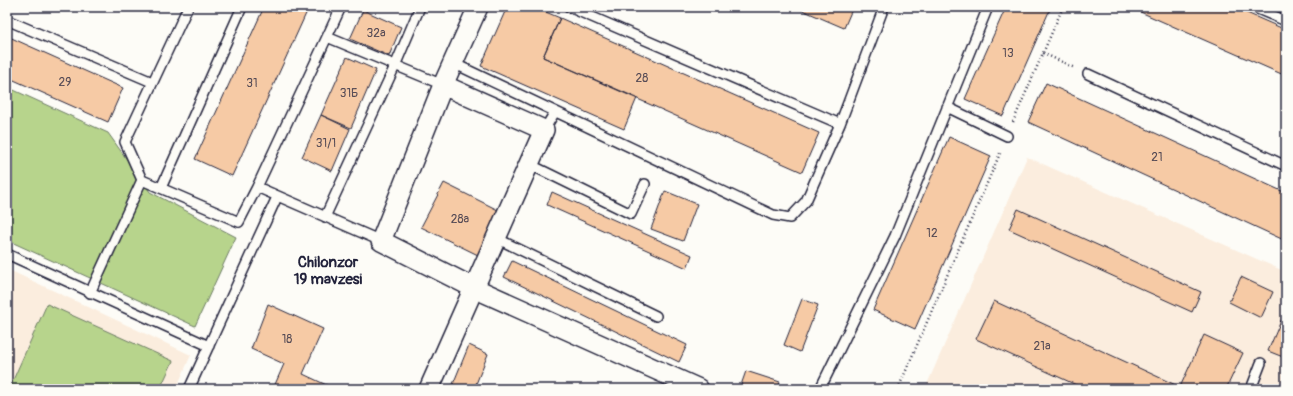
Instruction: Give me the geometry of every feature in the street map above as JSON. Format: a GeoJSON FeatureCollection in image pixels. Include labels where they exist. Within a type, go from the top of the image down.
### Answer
{"type":"FeatureCollection","features":[{"type":"Feature","properties":{"kind":"street"},"geometry":{"type":"LineString","coordinates":[[478,7],[443,85],[381,241],[474,288],[699,389]]}},
{"type":"Feature","properties":{"kind":"street"},"geometry":{"type":"LineString","coordinates":[[429,389],[544,130],[443,85]]}},
{"type":"Feature","properties":{"kind":"lane"},"geometry":{"type":"LineString","coordinates":[[188,7],[124,142],[142,180],[239,222],[257,187],[340,7]]}},
{"type":"Feature","properties":{"kind":"lane"},"geometry":{"type":"LineString","coordinates":[[161,188],[242,7]]}},
{"type":"Feature","properties":{"kind":"lane"},"geometry":{"type":"LineString","coordinates":[[325,217],[420,7]]}},
{"type":"Feature","properties":{"kind":"lane"},"geometry":{"type":"LineString","coordinates":[[569,7],[840,124]]}},
{"type":"Feature","properties":{"kind":"lane"},"geometry":{"type":"LineString","coordinates":[[453,63],[773,214],[790,218],[806,201],[840,124],[884,7]]}},
{"type":"Feature","properties":{"kind":"lane"},"geometry":{"type":"LineString","coordinates":[[820,389],[894,236],[988,7]]}},
{"type":"Feature","properties":{"kind":"lane"},"geometry":{"type":"LineString","coordinates":[[1253,7],[1286,21]]}},
{"type":"Feature","properties":{"kind":"lane"},"geometry":{"type":"LineString","coordinates":[[7,20],[152,82]]}},
{"type":"Feature","properties":{"kind":"lane"},"geometry":{"type":"LineString","coordinates":[[327,37],[443,85]]}},
{"type":"Feature","properties":{"kind":"lane"},"geometry":{"type":"LineString","coordinates":[[1088,74],[1286,166]]}},
{"type":"Feature","properties":{"kind":"lane"},"geometry":{"type":"LineString","coordinates":[[947,107],[1007,136]]}},
{"type":"Feature","properties":{"kind":"lane"},"geometry":{"type":"LineString","coordinates":[[544,130],[555,112]]}},
{"type":"Feature","properties":{"kind":"lane"},"geometry":{"type":"LineString","coordinates":[[529,164],[631,214],[645,184]]}},
{"type":"Feature","properties":{"kind":"lane"},"geometry":{"type":"LineString","coordinates":[[90,292],[142,180]]}},
{"type":"Feature","properties":{"kind":"lane"},"geometry":{"type":"LineString","coordinates":[[257,187],[381,241]]}},
{"type":"Feature","properties":{"kind":"lane"},"geometry":{"type":"LineString","coordinates":[[189,389],[277,196]]}},
{"type":"Feature","properties":{"kind":"lane"},"geometry":{"type":"LineString","coordinates":[[496,238],[656,316]]}},
{"type":"Feature","properties":{"kind":"lane"},"geometry":{"type":"LineString","coordinates":[[7,254],[209,346]]}},
{"type":"Feature","properties":{"kind":"lane"},"geometry":{"type":"LineString","coordinates":[[1251,389],[1261,363]]}},
{"type":"Feature","properties":{"kind":"path"},"geometry":{"type":"LineString","coordinates":[[898,389],[1063,7]]}},
{"type":"Feature","properties":{"kind":"path"},"geometry":{"type":"LineString","coordinates":[[1043,53],[1088,74]]}},
{"type":"Feature","properties":{"kind":"shaded area"},"geometry":{"type":"Polygon","coordinates":[[[1027,157],[1286,272],[1286,373],[1279,389],[925,389],[1027,157]]]}},
{"type":"Feature","properties":{"kind":"shaded area"},"geometry":{"type":"Polygon","coordinates":[[[7,269],[191,355],[176,389],[7,389],[7,269]]]}},
{"type":"Feature","properties":{"kind":"green space"},"geometry":{"type":"Polygon","coordinates":[[[7,87],[108,133],[150,192],[236,237],[195,326],[7,240],[7,87]]]}},
{"type":"Feature","properties":{"kind":"green space"},"geometry":{"type":"Polygon","coordinates":[[[47,304],[173,361],[160,389],[9,389],[47,304]]]}},
{"type":"Feature","properties":{"kind":"building"},"geometry":{"type":"Polygon","coordinates":[[[264,7],[309,7],[232,176],[195,159],[264,7]]]}},
{"type":"Feature","properties":{"kind":"building"},"geometry":{"type":"Polygon","coordinates":[[[507,7],[534,7],[560,18],[543,57],[637,98],[624,129],[481,66],[507,7]]]}},
{"type":"Feature","properties":{"kind":"building"},"geometry":{"type":"Polygon","coordinates":[[[795,7],[853,7],[844,28],[795,7]]]}},
{"type":"Feature","properties":{"kind":"building"},"geometry":{"type":"Polygon","coordinates":[[[1006,7],[1051,7],[1003,116],[965,99],[1006,7]]]}},
{"type":"Feature","properties":{"kind":"building"},"geometry":{"type":"Polygon","coordinates":[[[1129,7],[1233,7],[1286,30],[1286,76],[1129,7]]]}},
{"type":"Feature","properties":{"kind":"building"},"geometry":{"type":"Polygon","coordinates":[[[363,10],[401,27],[389,56],[350,39],[363,10]]]}},
{"type":"Feature","properties":{"kind":"building"},"geometry":{"type":"Polygon","coordinates":[[[560,18],[819,133],[802,172],[543,57],[560,18]]]}},
{"type":"Feature","properties":{"kind":"building"},"geometry":{"type":"Polygon","coordinates":[[[7,36],[123,88],[108,122],[7,77],[7,36]]]}},
{"type":"Feature","properties":{"kind":"building"},"geometry":{"type":"Polygon","coordinates":[[[347,57],[376,70],[351,128],[321,115],[347,57]]]}},
{"type":"Feature","properties":{"kind":"building"},"geometry":{"type":"Polygon","coordinates":[[[1046,83],[1286,193],[1286,241],[1028,122],[1046,83]]]}},
{"type":"Feature","properties":{"kind":"building"},"geometry":{"type":"Polygon","coordinates":[[[321,115],[350,129],[332,171],[302,157],[321,115]]]}},
{"type":"Feature","properties":{"kind":"building"},"geometry":{"type":"Polygon","coordinates":[[[949,137],[991,156],[915,329],[873,310],[949,137]]]}},
{"type":"Feature","properties":{"kind":"building"},"geometry":{"type":"Polygon","coordinates":[[[444,183],[500,211],[478,255],[421,227],[444,183]]]}},
{"type":"Feature","properties":{"kind":"building"},"geometry":{"type":"Polygon","coordinates":[[[665,191],[697,204],[683,241],[651,229],[665,191]]]}},
{"type":"Feature","properties":{"kind":"building"},"geometry":{"type":"Polygon","coordinates":[[[552,192],[692,255],[687,268],[547,205],[552,192]]]}},
{"type":"Feature","properties":{"kind":"building"},"geometry":{"type":"Polygon","coordinates":[[[1018,209],[1201,292],[1192,312],[1009,229],[1018,209]]]}},
{"type":"Feature","properties":{"kind":"building"},"geometry":{"type":"Polygon","coordinates":[[[512,261],[687,345],[679,362],[504,277],[512,261]]]}},
{"type":"Feature","properties":{"kind":"building"},"geometry":{"type":"Polygon","coordinates":[[[1241,277],[1273,292],[1261,318],[1229,302],[1241,277]]]}},
{"type":"Feature","properties":{"kind":"building"},"geometry":{"type":"Polygon","coordinates":[[[802,299],[818,305],[800,352],[784,345],[802,299]]]}},
{"type":"Feature","properties":{"kind":"building"},"geometry":{"type":"Polygon","coordinates":[[[994,301],[1180,387],[1204,335],[1243,353],[1226,389],[1085,389],[976,339],[994,301]]]}},
{"type":"Feature","properties":{"kind":"building"},"geometry":{"type":"Polygon","coordinates":[[[268,304],[323,329],[303,374],[335,389],[273,389],[284,364],[251,349],[268,304]]]}},
{"type":"Feature","properties":{"kind":"building"},"geometry":{"type":"Polygon","coordinates":[[[1286,309],[1286,349],[1283,357],[1268,351],[1286,309]]]}},
{"type":"Feature","properties":{"kind":"building"},"geometry":{"type":"Polygon","coordinates":[[[469,345],[488,354],[474,389],[451,389],[469,345]]]}},
{"type":"Feature","properties":{"kind":"building"},"geometry":{"type":"Polygon","coordinates":[[[746,371],[780,382],[778,389],[740,388],[746,371]]]}},
{"type":"Feature","properties":{"kind":"district","name":"Chilonzor 19 mavzesi"},"geometry":{"type":"Point","coordinates":[328,270]}}]}
